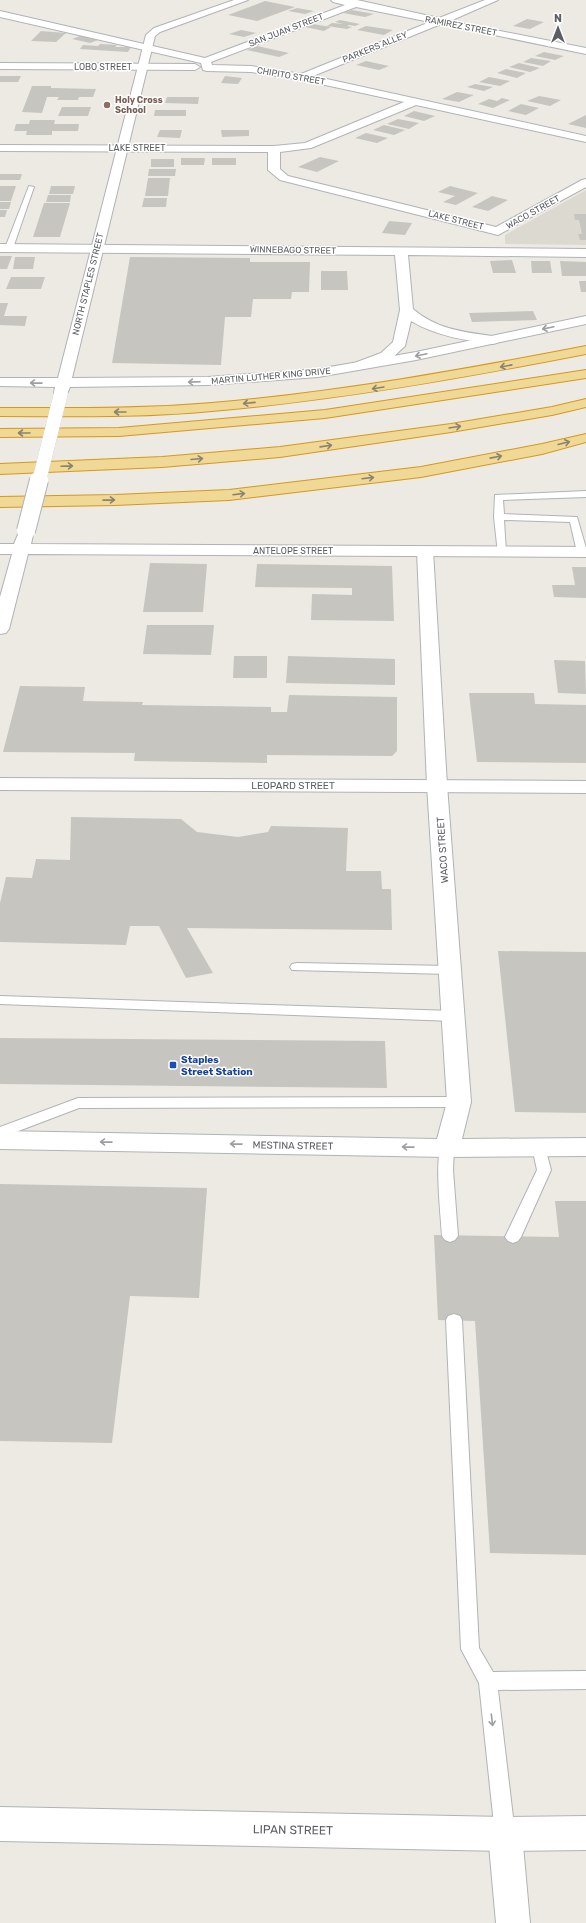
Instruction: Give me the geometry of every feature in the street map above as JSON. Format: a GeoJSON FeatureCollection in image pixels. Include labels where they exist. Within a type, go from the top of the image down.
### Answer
{"type":"FeatureCollection","features":[{"type":"Feature","properties":{"kind":"highway"},"geometry":{"type":"LineString","coordinates":[[0,412],[125,412],[227,405],[351,392],[463,374],[586,350]]}},
{"type":"Feature","properties":{"kind":"highway"},"geometry":{"type":"LineString","coordinates":[[0,433],[119,432],[325,414],[586,374]]}},
{"type":"Feature","properties":{"kind":"highway"},"geometry":{"type":"LineString","coordinates":[[0,469],[162,462],[280,452],[459,426],[552,411],[586,403]]}},
{"type":"Feature","properties":{"kind":"highway"},"geometry":{"type":"LineString","coordinates":[[0,502],[115,500],[229,495],[421,472],[542,449],[586,438]]}},
{"type":"Feature","properties":{"kind":"street","name":"NORTH STAPLES STREET"},"geometry":{"type":"LineString","coordinates":[[0,629],[26,532],[98,248],[121,148],[144,67],[151,35],[157,30],[243,0]]}},
{"type":"Feature","properties":{"kind":"street","name":"RAMIREZ STREET"},"geometry":{"type":"LineString","coordinates":[[336,0],[586,51]]}},
{"type":"Feature","properties":{"kind":"street","name":"SAN JUAN STREET"},"geometry":{"type":"LineString","coordinates":[[206,64],[366,0]]}},
{"type":"Feature","properties":{"kind":"street","name":"PARKERS ALLEY"},"geometry":{"type":"LineString","coordinates":[[302,77],[493,0]]}},
{"type":"Feature","properties":{"kind":"street","name":"CHIPITO STREET"},"geometry":{"type":"LineString","coordinates":[[0,14],[148,47],[206,64],[302,77],[586,140]]}},
{"type":"Feature","properties":{"kind":"street","name":"LOBO STREET"},"geometry":{"type":"LineString","coordinates":[[0,66],[144,67],[206,64]]}},
{"type":"Feature","properties":{"kind":"street","name":"LAKE STREET"},"geometry":{"type":"LineString","coordinates":[[0,148],[274,149],[307,146],[414,102]]}},
{"type":"Feature","properties":{"kind":"street","name":"LAKE STREET"},"geometry":{"type":"LineString","coordinates":[[274,149],[274,170],[284,178],[498,231]]}},
{"type":"Feature","properties":{"kind":"street","name":"WACO STREET"},"geometry":{"type":"LineString","coordinates":[[500,252],[498,231],[586,182]]}},
{"type":"Feature","properties":{"kind":"street","name":"WINNEBAGO STREET"},"geometry":{"type":"LineString","coordinates":[[5,248],[586,253]]}},
{"type":"Feature","properties":{"kind":"street"},"geometry":{"type":"LineString","coordinates":[[362,366],[386,356],[400,343],[407,310],[401,252]]}},
{"type":"Feature","properties":{"kind":"street"},"geometry":{"type":"LineString","coordinates":[[407,310],[419,321],[442,331],[492,340]]}},
{"type":"Feature","properties":{"kind":"street","name":"MARTIN LUTHER KING DRIVE"},"geometry":{"type":"LineString","coordinates":[[0,382],[62,388],[208,381],[318,373],[362,366],[586,320]]}},
{"type":"Feature","properties":{"kind":"street","name":"ANTELOPE STREET"},"geometry":{"type":"LineString","coordinates":[[0,548],[584,552]]}},
{"type":"Feature","properties":{"kind":"street","name":"WACO STREET"},"geometry":{"type":"LineString","coordinates":[[426,552],[437,785],[459,1102],[447,1148]]}},
{"type":"Feature","properties":{"kind":"street","name":"LEOPARD STREET"},"geometry":{"type":"LineString","coordinates":[[0,784],[437,785],[586,787]]}},
{"type":"Feature","properties":{"kind":"street","name":"MESTINA STREET"},"geometry":{"type":"LineString","coordinates":[[0,1140],[447,1148],[586,1147]]}},
{"type":"Feature","properties":{"kind":"street","name":"LIPAN STREET"},"geometry":{"type":"LineString","coordinates":[[0,1824],[505,1834],[586,1833]]}},
{"type":"Feature","properties":{"kind":"street"},"geometry":{"type":"LineString","coordinates":[[505,1834],[513,1923]]}},
{"type":"Feature","properties":{"kind":"lane"},"geometry":{"type":"LineString","coordinates":[[5,248],[31,187]]}},
{"type":"Feature","properties":{"kind":"lane"},"geometry":{"type":"LineString","coordinates":[[501,552],[498,497],[586,494]]}},
{"type":"Feature","properties":{"kind":"lane"},"geometry":{"type":"LineString","coordinates":[[499,517],[574,519],[586,517]]}},
{"type":"Feature","properties":{"kind":"lane"},"geometry":{"type":"LineString","coordinates":[[574,519],[584,552]]}},
{"type":"Feature","properties":{"kind":"lane"},"geometry":{"type":"LineString","coordinates":[[298,968],[449,970]]}},
{"type":"Feature","properties":{"kind":"lane"},"geometry":{"type":"LineString","coordinates":[[0,1000],[453,1016]]}},
{"type":"Feature","properties":{"kind":"lane"},"geometry":{"type":"LineString","coordinates":[[0,1133],[78,1103],[459,1102]]}},
{"type":"Feature","properties":{"kind":"lane"},"geometry":{"type":"LineString","coordinates":[[513,1237],[544,1170],[539,1147]]}},
{"type":"Feature","properties":{"kind":"lane"},"geometry":{"type":"LineString","coordinates":[[447,1148],[446,1170],[450,1236]]}},
{"type":"Feature","properties":{"kind":"lane"},"geometry":{"type":"LineString","coordinates":[[454,1320],[470,1649],[488,1681],[505,1834]]}},
{"type":"Feature","properties":{"kind":"lane"},"geometry":{"type":"LineString","coordinates":[[488,1681],[586,1680]]}},
{"type":"Feature","properties":{"kind":"shaded area"},"geometry":{"type":"Polygon","coordinates":[[[586,190],[586,245],[505,244],[505,235],[586,190]]]}},
{"type":"Feature","properties":{"kind":"building"},"geometry":{"type":"Polygon","coordinates":[[[265,1],[295,7],[257,21],[228,15],[265,1]]]}},
{"type":"Feature","properties":{"kind":"building"},"geometry":{"type":"Polygon","coordinates":[[[297,8],[314,11],[305,14],[288,11],[297,8]]]}},
{"type":"Feature","properties":{"kind":"building"},"geometry":{"type":"Polygon","coordinates":[[[352,10],[374,14],[365,17],[343,13],[352,10]]]}},
{"type":"Feature","properties":{"kind":"building"},"geometry":{"type":"Polygon","coordinates":[[[527,19],[544,22],[530,29],[513,26],[527,19]]]}},
{"type":"Feature","properties":{"kind":"building"},"geometry":{"type":"Polygon","coordinates":[[[340,20],[360,24],[355,26],[349,25],[347,26],[352,27],[347,29],[327,26],[332,23],[343,24],[335,22],[340,20]]]}},
{"type":"Feature","properties":{"kind":"building"},"geometry":{"type":"Polygon","coordinates":[[[313,24],[331,27],[324,31],[305,27],[313,24]]]}},
{"type":"Feature","properties":{"kind":"building"},"geometry":{"type":"Polygon","coordinates":[[[366,26],[393,30],[384,35],[357,30],[366,26]]]}},
{"type":"Feature","properties":{"kind":"building"},"geometry":{"type":"Polygon","coordinates":[[[241,30],[256,33],[244,37],[229,34],[241,30]]]}},
{"type":"Feature","properties":{"kind":"building"},"geometry":{"type":"Polygon","coordinates":[[[41,31],[66,33],[56,42],[31,41],[41,31]]]}},
{"type":"Feature","properties":{"kind":"building"},"geometry":{"type":"Polygon","coordinates":[[[80,36],[98,40],[90,43],[72,39],[80,36]]]}},
{"type":"Feature","properties":{"kind":"building"},"geometry":{"type":"Polygon","coordinates":[[[100,44],[117,45],[115,47],[131,47],[128,52],[80,49],[83,45],[98,46],[100,44]]]}},
{"type":"Feature","properties":{"kind":"building"},"geometry":{"type":"Polygon","coordinates":[[[257,46],[289,53],[279,57],[247,50],[257,46]]]}},
{"type":"Feature","properties":{"kind":"building"},"geometry":{"type":"Polygon","coordinates":[[[544,52],[564,56],[555,60],[535,56],[544,52]]]}},
{"type":"Feature","properties":{"kind":"building"},"geometry":{"type":"Polygon","coordinates":[[[531,58],[551,61],[543,66],[523,62],[531,58]]]}},
{"type":"Feature","properties":{"kind":"building"},"geometry":{"type":"Polygon","coordinates":[[[366,61],[389,66],[379,70],[356,65],[366,61]]]}},
{"type":"Feature","properties":{"kind":"building"},"geometry":{"type":"Polygon","coordinates":[[[519,63],[540,68],[530,72],[509,67],[519,63]]]}},
{"type":"Feature","properties":{"kind":"building"},"geometry":{"type":"Polygon","coordinates":[[[506,69],[526,73],[517,78],[497,73],[506,69]]]}},
{"type":"Feature","properties":{"kind":"building"},"geometry":{"type":"Polygon","coordinates":[[[0,76],[21,76],[18,82],[0,82],[0,76]]]}},
{"type":"Feature","properties":{"kind":"building"},"geometry":{"type":"Polygon","coordinates":[[[225,76],[242,78],[238,84],[221,83],[225,76]]]}},
{"type":"Feature","properties":{"kind":"building"},"geometry":{"type":"Polygon","coordinates":[[[489,77],[510,81],[500,86],[479,82],[489,77]]]}},
{"type":"Feature","properties":{"kind":"building"},"geometry":{"type":"Polygon","coordinates":[[[475,84],[493,87],[484,91],[467,87],[475,84]]]}},
{"type":"Feature","properties":{"kind":"building"},"geometry":{"type":"Polygon","coordinates":[[[32,86],[96,89],[93,97],[79,97],[78,100],[57,100],[59,97],[47,97],[42,113],[22,112],[32,86]]]}},
{"type":"Feature","properties":{"kind":"building"},"geometry":{"type":"Polygon","coordinates":[[[457,92],[474,95],[459,102],[442,99],[457,92]]]}},
{"type":"Feature","properties":{"kind":"building"},"geometry":{"type":"Polygon","coordinates":[[[539,96],[561,100],[550,106],[527,101],[539,96]]]}},
{"type":"Feature","properties":{"kind":"building"},"geometry":{"type":"Polygon","coordinates":[[[167,97],[199,97],[198,104],[165,103],[167,97]]]}},
{"type":"Feature","properties":{"kind":"building"},"geometry":{"type":"Polygon","coordinates":[[[502,98],[510,100],[493,108],[478,104],[489,99],[497,101],[502,98]]]}},
{"type":"Feature","properties":{"kind":"building"},"geometry":{"type":"Polygon","coordinates":[[[521,104],[539,108],[526,115],[508,111],[521,104]]]}},
{"type":"Feature","properties":{"kind":"building"},"geometry":{"type":"Polygon","coordinates":[[[62,107],[91,107],[88,116],[58,116],[62,107]]]}},
{"type":"Feature","properties":{"kind":"building"},"geometry":{"type":"Polygon","coordinates":[[[155,110],[186,110],[186,116],[154,116],[155,110]]]}},
{"type":"Feature","properties":{"kind":"building"},"geometry":{"type":"Polygon","coordinates":[[[414,111],[435,116],[424,121],[404,116],[414,111]]]}},
{"type":"Feature","properties":{"kind":"building"},"geometry":{"type":"Polygon","coordinates":[[[586,115],[586,128],[568,124],[586,115]]]}},
{"type":"Feature","properties":{"kind":"building"},"geometry":{"type":"Polygon","coordinates":[[[398,119],[419,123],[409,129],[387,124],[398,119]]]}},
{"type":"Feature","properties":{"kind":"building"},"geometry":{"type":"Polygon","coordinates":[[[30,120],[55,120],[54,124],[79,124],[78,131],[52,131],[52,135],[26,135],[27,131],[14,131],[16,124],[29,124],[30,120]]]}},
{"type":"Feature","properties":{"kind":"building"},"geometry":{"type":"Polygon","coordinates":[[[384,125],[405,130],[394,135],[373,130],[384,125]]]}},
{"type":"Feature","properties":{"kind":"building"},"geometry":{"type":"Polygon","coordinates":[[[160,130],[182,130],[180,138],[157,137],[160,130]]]}},
{"type":"Feature","properties":{"kind":"building"},"geometry":{"type":"Polygon","coordinates":[[[221,130],[249,130],[249,136],[222,137],[221,130]]]}},
{"type":"Feature","properties":{"kind":"building"},"geometry":{"type":"Polygon","coordinates":[[[366,133],[388,138],[377,143],[355,138],[366,133]]]}},
{"type":"Feature","properties":{"kind":"building"},"geometry":{"type":"Polygon","coordinates":[[[320,157],[339,161],[317,172],[298,167],[320,157]]]}},
{"type":"Feature","properties":{"kind":"building"},"geometry":{"type":"Polygon","coordinates":[[[181,158],[205,158],[204,165],[181,165],[181,158]]]}},
{"type":"Feature","properties":{"kind":"building"},"geometry":{"type":"Polygon","coordinates":[[[212,158],[236,158],[236,165],[212,165],[212,158]]]}},
{"type":"Feature","properties":{"kind":"building"},"geometry":{"type":"Polygon","coordinates":[[[151,159],[174,159],[174,167],[151,167],[151,159]]]}},
{"type":"Feature","properties":{"kind":"building"},"geometry":{"type":"Polygon","coordinates":[[[149,169],[176,169],[175,176],[148,176],[149,169]]]}},
{"type":"Feature","properties":{"kind":"building"},"geometry":{"type":"Polygon","coordinates":[[[0,174],[22,174],[20,180],[0,180],[0,174]]]}},
{"type":"Feature","properties":{"kind":"building"},"geometry":{"type":"Polygon","coordinates":[[[148,178],[170,178],[168,196],[145,196],[148,178]]]}},
{"type":"Feature","properties":{"kind":"building"},"geometry":{"type":"Polygon","coordinates":[[[0,186],[16,186],[11,201],[0,201],[0,186]]]}},
{"type":"Feature","properties":{"kind":"building"},"geometry":{"type":"Polygon","coordinates":[[[51,186],[75,186],[73,194],[49,194],[51,186]]]}},
{"type":"Feature","properties":{"kind":"building"},"geometry":{"type":"Polygon","coordinates":[[[450,186],[478,193],[456,205],[443,202],[455,196],[438,192],[450,186]]]}},
{"type":"Feature","properties":{"kind":"building"},"geometry":{"type":"Polygon","coordinates":[[[48,195],[71,195],[70,202],[46,202],[48,195]]]}},
{"type":"Feature","properties":{"kind":"building"},"geometry":{"type":"Polygon","coordinates":[[[492,196],[508,200],[488,211],[472,207],[492,196]]]}},
{"type":"Feature","properties":{"kind":"building"},"geometry":{"type":"Polygon","coordinates":[[[144,198],[167,198],[166,207],[142,207],[144,198]]]}},
{"type":"Feature","properties":{"kind":"building"},"geometry":{"type":"Polygon","coordinates":[[[0,202],[11,202],[9,209],[0,209],[0,202]]]}},
{"type":"Feature","properties":{"kind":"building"},"geometry":{"type":"Polygon","coordinates":[[[44,203],[70,203],[60,237],[33,237],[44,203]]]}},
{"type":"Feature","properties":{"kind":"building"},"geometry":{"type":"Polygon","coordinates":[[[0,210],[7,210],[5,217],[0,217],[0,210]]]}},
{"type":"Feature","properties":{"kind":"building"},"geometry":{"type":"Polygon","coordinates":[[[574,214],[586,214],[586,240],[580,240],[578,234],[582,234],[579,220],[575,220],[574,214]]]}},
{"type":"Feature","properties":{"kind":"building"},"geometry":{"type":"Polygon","coordinates":[[[389,221],[412,223],[405,235],[382,233],[389,221]]]}},
{"type":"Feature","properties":{"kind":"building"},"geometry":{"type":"Polygon","coordinates":[[[0,256],[12,256],[7,269],[0,269],[0,256]]]}},
{"type":"Feature","properties":{"kind":"building"},"geometry":{"type":"Polygon","coordinates":[[[15,257],[35,257],[33,269],[13,269],[15,257]]]}},
{"type":"Feature","properties":{"kind":"building"},"geometry":{"type":"Polygon","coordinates":[[[130,257],[250,258],[250,262],[310,262],[309,292],[292,292],[291,299],[253,299],[251,317],[225,317],[221,365],[112,363],[130,257]]]}},
{"type":"Feature","properties":{"kind":"building"},"geometry":{"type":"Polygon","coordinates":[[[512,260],[516,273],[493,273],[490,261],[512,260]]]}},
{"type":"Feature","properties":{"kind":"building"},"geometry":{"type":"Polygon","coordinates":[[[531,261],[550,261],[552,273],[532,273],[531,261]]]}},
{"type":"Feature","properties":{"kind":"building"},"geometry":{"type":"Polygon","coordinates":[[[560,261],[586,262],[586,276],[562,276],[560,261]]]}},
{"type":"Feature","properties":{"kind":"building"},"geometry":{"type":"Polygon","coordinates":[[[321,271],[347,271],[348,290],[321,290],[321,271]]]}},
{"type":"Feature","properties":{"kind":"building"},"geometry":{"type":"Polygon","coordinates":[[[11,277],[45,277],[41,289],[6,289],[11,277]]]}},
{"type":"Feature","properties":{"kind":"building"},"geometry":{"type":"Polygon","coordinates":[[[579,281],[586,281],[586,292],[581,292],[579,281]]]}},
{"type":"Feature","properties":{"kind":"building"},"geometry":{"type":"Polygon","coordinates":[[[0,303],[8,303],[4,316],[27,316],[25,326],[0,325],[0,303]]]}},
{"type":"Feature","properties":{"kind":"building"},"geometry":{"type":"Polygon","coordinates":[[[533,311],[537,320],[472,322],[469,313],[533,311]]]}},
{"type":"Feature","properties":{"kind":"building"},"geometry":{"type":"Polygon","coordinates":[[[150,563],[207,564],[203,612],[143,612],[150,563]]]}},
{"type":"Feature","properties":{"kind":"building"},"geometry":{"type":"Polygon","coordinates":[[[257,564],[392,566],[394,621],[311,620],[312,594],[352,595],[352,588],[255,587],[257,564]]]}},
{"type":"Feature","properties":{"kind":"building"},"geometry":{"type":"Polygon","coordinates":[[[572,567],[586,567],[586,598],[554,597],[552,585],[575,585],[572,567]]]}},
{"type":"Feature","properties":{"kind":"building"},"geometry":{"type":"Polygon","coordinates":[[[147,625],[214,625],[211,655],[143,654],[147,625]]]}},
{"type":"Feature","properties":{"kind":"building"},"geometry":{"type":"Polygon","coordinates":[[[234,656],[267,656],[267,678],[233,678],[234,656]]]}},
{"type":"Feature","properties":{"kind":"building"},"geometry":{"type":"Polygon","coordinates":[[[288,656],[395,659],[395,685],[286,683],[288,656]]]}},
{"type":"Feature","properties":{"kind":"building"},"geometry":{"type":"Polygon","coordinates":[[[554,660],[585,661],[586,694],[558,693],[554,660]]]}},
{"type":"Feature","properties":{"kind":"building"},"geometry":{"type":"Polygon","coordinates":[[[20,686],[85,687],[83,701],[143,702],[142,705],[271,707],[271,712],[287,712],[289,695],[397,697],[397,751],[392,756],[267,755],[267,763],[134,761],[135,753],[3,752],[20,686]]]}},
{"type":"Feature","properties":{"kind":"building"},"geometry":{"type":"Polygon","coordinates":[[[469,693],[534,693],[535,704],[586,705],[586,763],[477,762],[469,693]]]}},
{"type":"Feature","properties":{"kind":"building"},"geometry":{"type":"Polygon","coordinates":[[[71,817],[181,819],[197,832],[238,837],[268,832],[271,826],[348,828],[346,871],[381,871],[382,889],[391,889],[392,930],[187,928],[213,973],[186,978],[159,926],[130,926],[126,945],[0,942],[0,903],[6,877],[32,878],[36,859],[70,860],[71,817]]]}},
{"type":"Feature","properties":{"kind":"building"},"geometry":{"type":"Polygon","coordinates":[[[498,951],[586,952],[586,1113],[515,1112],[498,951]]]}},
{"type":"Feature","properties":{"kind":"building"},"geometry":{"type":"Polygon","coordinates":[[[0,1038],[385,1041],[387,1088],[0,1084],[0,1038]]]}},
{"type":"Feature","properties":{"kind":"building"},"geometry":{"type":"Polygon","coordinates":[[[0,1184],[207,1188],[199,1298],[130,1296],[112,1443],[0,1441],[0,1184]]]}},
{"type":"Feature","properties":{"kind":"building"},"geometry":{"type":"Polygon","coordinates":[[[555,1201],[586,1201],[586,1555],[490,1553],[475,1321],[438,1320],[434,1235],[559,1237],[555,1201]]]}},
{"type":"Feature","properties":{"kind":"place","name":"Holy Cross School"},"geometry":{"type":"Point","coordinates":[107,105]}},
{"type":"Feature","properties":{"kind":"place","name":"Staples Street Station"},"geometry":{"type":"Point","coordinates":[173,1065]}}]}
